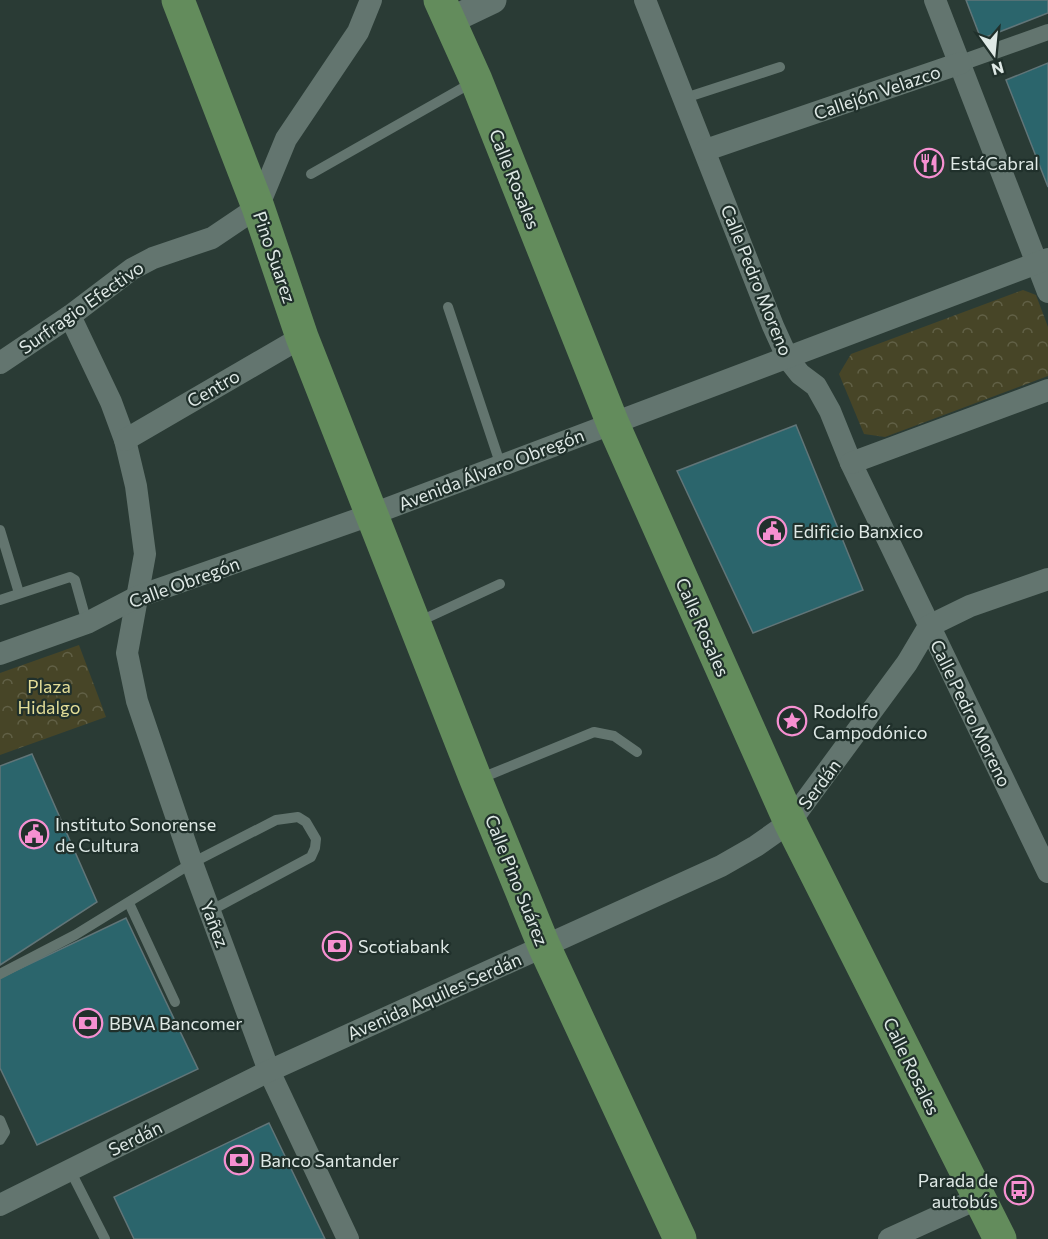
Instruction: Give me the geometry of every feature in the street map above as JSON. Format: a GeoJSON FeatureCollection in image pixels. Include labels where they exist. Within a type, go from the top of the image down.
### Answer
{"type":"FeatureCollection","features":[{"type":"Feature","properties":{"kind":"main road","name":"Pino Suarez"},"geometry":{"type":"LineString","coordinates":[[178,0],[258,207],[302,337],[370,515]]}},
{"type":"Feature","properties":{"kind":"main road","name":"Calle Rosales"},"geometry":{"type":"LineString","coordinates":[[444,11],[476,80],[613,424],[790,822],[1000,1239]]}},
{"type":"Feature","properties":{"kind":"main road","name":"Calle Pino Suárez"},"geometry":{"type":"LineString","coordinates":[[370,515],[544,946],[680,1239]]}},
{"type":"Feature","properties":{"kind":"street"},"geometry":{"type":"LineString","coordinates":[[258,207],[286,139],[358,32],[371,0]]}},
{"type":"Feature","properties":{"kind":"street"},"geometry":{"type":"LineString","coordinates":[[444,11],[493,0]]}},
{"type":"Feature","properties":{"kind":"street"},"geometry":{"type":"LineString","coordinates":[[935,0],[1042,261],[1048,292]]}},
{"type":"Feature","properties":{"kind":"street","name":"Calle Pedro Moreno"},"geometry":{"type":"LineString","coordinates":[[647,1],[772,326],[788,359],[800,374],[816,386],[830,411],[851,464],[928,626],[1046,861]]}},
{"type":"Feature","properties":{"kind":"street","name":"Callejón Velazco"},"geometry":{"type":"LineString","coordinates":[[706,150],[1048,32]]}},
{"type":"Feature","properties":{"kind":"street","name":"Surfragio Efectivo"},"geometry":{"type":"LineString","coordinates":[[0,363],[70,316],[132,269],[153,258],[212,238],[258,207]]}},
{"type":"Feature","properties":{"kind":"street","name":"Avenida Álvaro Obregón"},"geometry":{"type":"LineString","coordinates":[[370,515],[788,359],[1042,261]]}},
{"type":"Feature","properties":{"kind":"street","name":"Yañez"},"geometry":{"type":"LineString","coordinates":[[70,316],[111,402],[136,486],[145,554],[127,653],[137,701],[192,863],[269,1071],[348,1239]]}},
{"type":"Feature","properties":{"kind":"street","name":"Centro"},"geometry":{"type":"LineString","coordinates":[[124,440],[302,337]]}},
{"type":"Feature","properties":{"kind":"street"},"geometry":{"type":"LineString","coordinates":[[851,464],[1048,390]]}},
{"type":"Feature","properties":{"kind":"street","name":"Calle Obregón"},"geometry":{"type":"LineString","coordinates":[[0,654],[87,623],[137,597],[370,515]]}},
{"type":"Feature","properties":{"kind":"street"},"geometry":{"type":"LineString","coordinates":[[928,626],[970,606],[1048,579]]}},
{"type":"Feature","properties":{"kind":"street","name":"Serdán"},"geometry":{"type":"LineString","coordinates":[[790,822],[907,663],[928,626]]}},
{"type":"Feature","properties":{"kind":"street","name":"Avenida Aquiles Serdán"},"geometry":{"type":"LineString","coordinates":[[269,1071],[721,866],[756,846],[790,822]]}},
{"type":"Feature","properties":{"kind":"street","name":"Serdán"},"geometry":{"type":"LineString","coordinates":[[0,1204],[269,1071]]}},
{"type":"Feature","properties":{"kind":"street"},"geometry":{"type":"LineString","coordinates":[[889,1239],[979,1198]]}},
{"type":"Feature","properties":{"kind":"lane"},"geometry":{"type":"LineString","coordinates":[[686,98],[780,67]]}},
{"type":"Feature","properties":{"kind":"lane"},"geometry":{"type":"LineString","coordinates":[[311,174],[476,80]]}},
{"type":"Feature","properties":{"kind":"lane"},"geometry":{"type":"LineString","coordinates":[[448,307],[501,466]]}},
{"type":"Feature","properties":{"kind":"lane"},"geometry":{"type":"LineString","coordinates":[[0,530],[19,593]]}},
{"type":"Feature","properties":{"kind":"lane"},"geometry":{"type":"LineString","coordinates":[[0,600],[70,576],[75,580],[87,623]]}},
{"type":"Feature","properties":{"kind":"lane"},"geometry":{"type":"LineString","coordinates":[[414,624],[500,584]]}},
{"type":"Feature","properties":{"kind":"lane"},"geometry":{"type":"LineString","coordinates":[[476,780],[594,732],[614,736],[637,753]]}},
{"type":"Feature","properties":{"kind":"lane"},"geometry":{"type":"LineString","coordinates":[[0,974],[129,903],[192,863],[276,820],[298,817],[306,822],[316,839],[311,857],[210,911]]}},
{"type":"Feature","properties":{"kind":"lane"},"geometry":{"type":"LineString","coordinates":[[129,903],[175,1002]]}},
{"type":"Feature","properties":{"kind":"lane"},"geometry":{"type":"LineString","coordinates":[[0,1120],[5,1132],[0,1140]]}},
{"type":"Feature","properties":{"kind":"lane"},"geometry":{"type":"LineString","coordinates":[[70,1170],[105,1239]]}},
{"type":"Feature","properties":{"kind":"green space"},"geometry":{"type":"Polygon","coordinates":[[[1023,290],[1036,295],[1048,327],[1048,376],[885,437],[864,434],[839,374],[851,354],[1023,290]]]}},
{"type":"Feature","properties":{"kind":"green space","name":"Plaza Hidalgo"},"geometry":{"type":"Polygon","coordinates":[[[79,645],[106,717],[0,755],[0,673],[79,645]]]}},
{"type":"Feature","properties":{"kind":"building"},"geometry":{"type":"Polygon","coordinates":[[[966,0],[1048,0],[1048,13],[981,39],[966,0]]]}},
{"type":"Feature","properties":{"kind":"building"},"geometry":{"type":"Polygon","coordinates":[[[1048,63],[1048,187],[1006,80],[1048,63]]]}},
{"type":"Feature","properties":{"kind":"building","name":"Edificio Banxico"},"geometry":{"type":"Polygon","coordinates":[[[796,425],[863,590],[753,633],[677,471],[796,425]]]}},
{"type":"Feature","properties":{"kind":"building","name":"Instituto Sonorense de Cultura"},"geometry":{"type":"Polygon","coordinates":[[[32,754],[97,902],[0,965],[0,766],[32,754]]]}},
{"type":"Feature","properties":{"kind":"building","name":"BBVA Bancomer"},"geometry":{"type":"Polygon","coordinates":[[[126,918],[198,1069],[37,1145],[0,1068],[0,978],[126,918]]]}},
{"type":"Feature","properties":{"kind":"building","name":"Banco Santander"},"geometry":{"type":"Polygon","coordinates":[[[269,1123],[325,1239],[134,1239],[114,1197],[269,1123]]]}},
{"type":"Feature","properties":{"kind":"place","name":"EstáCabral"},"geometry":{"type":"Point","coordinates":[929,163]}},
{"type":"Feature","properties":{"kind":"place","name":"Edificio Banxico"},"geometry":{"type":"Point","coordinates":[772,531]}},
{"type":"Feature","properties":{"kind":"place","name":"Rodolfo Campodónico"},"geometry":{"type":"Point","coordinates":[792,721]}},
{"type":"Feature","properties":{"kind":"place","name":"Instituto Sonorense de Cultura"},"geometry":{"type":"Point","coordinates":[34,834]}},
{"type":"Feature","properties":{"kind":"place","name":"Scotiabank"},"geometry":{"type":"Point","coordinates":[337,946]}},
{"type":"Feature","properties":{"kind":"place","name":"BBVA Bancomer"},"geometry":{"type":"Point","coordinates":[88,1023]}},
{"type":"Feature","properties":{"kind":"place","name":"Banco Santander"},"geometry":{"type":"Point","coordinates":[239,1160]}},
{"type":"Feature","properties":{"kind":"place","name":"Parada de autobús"},"geometry":{"type":"Point","coordinates":[1019,1190]}}]}
